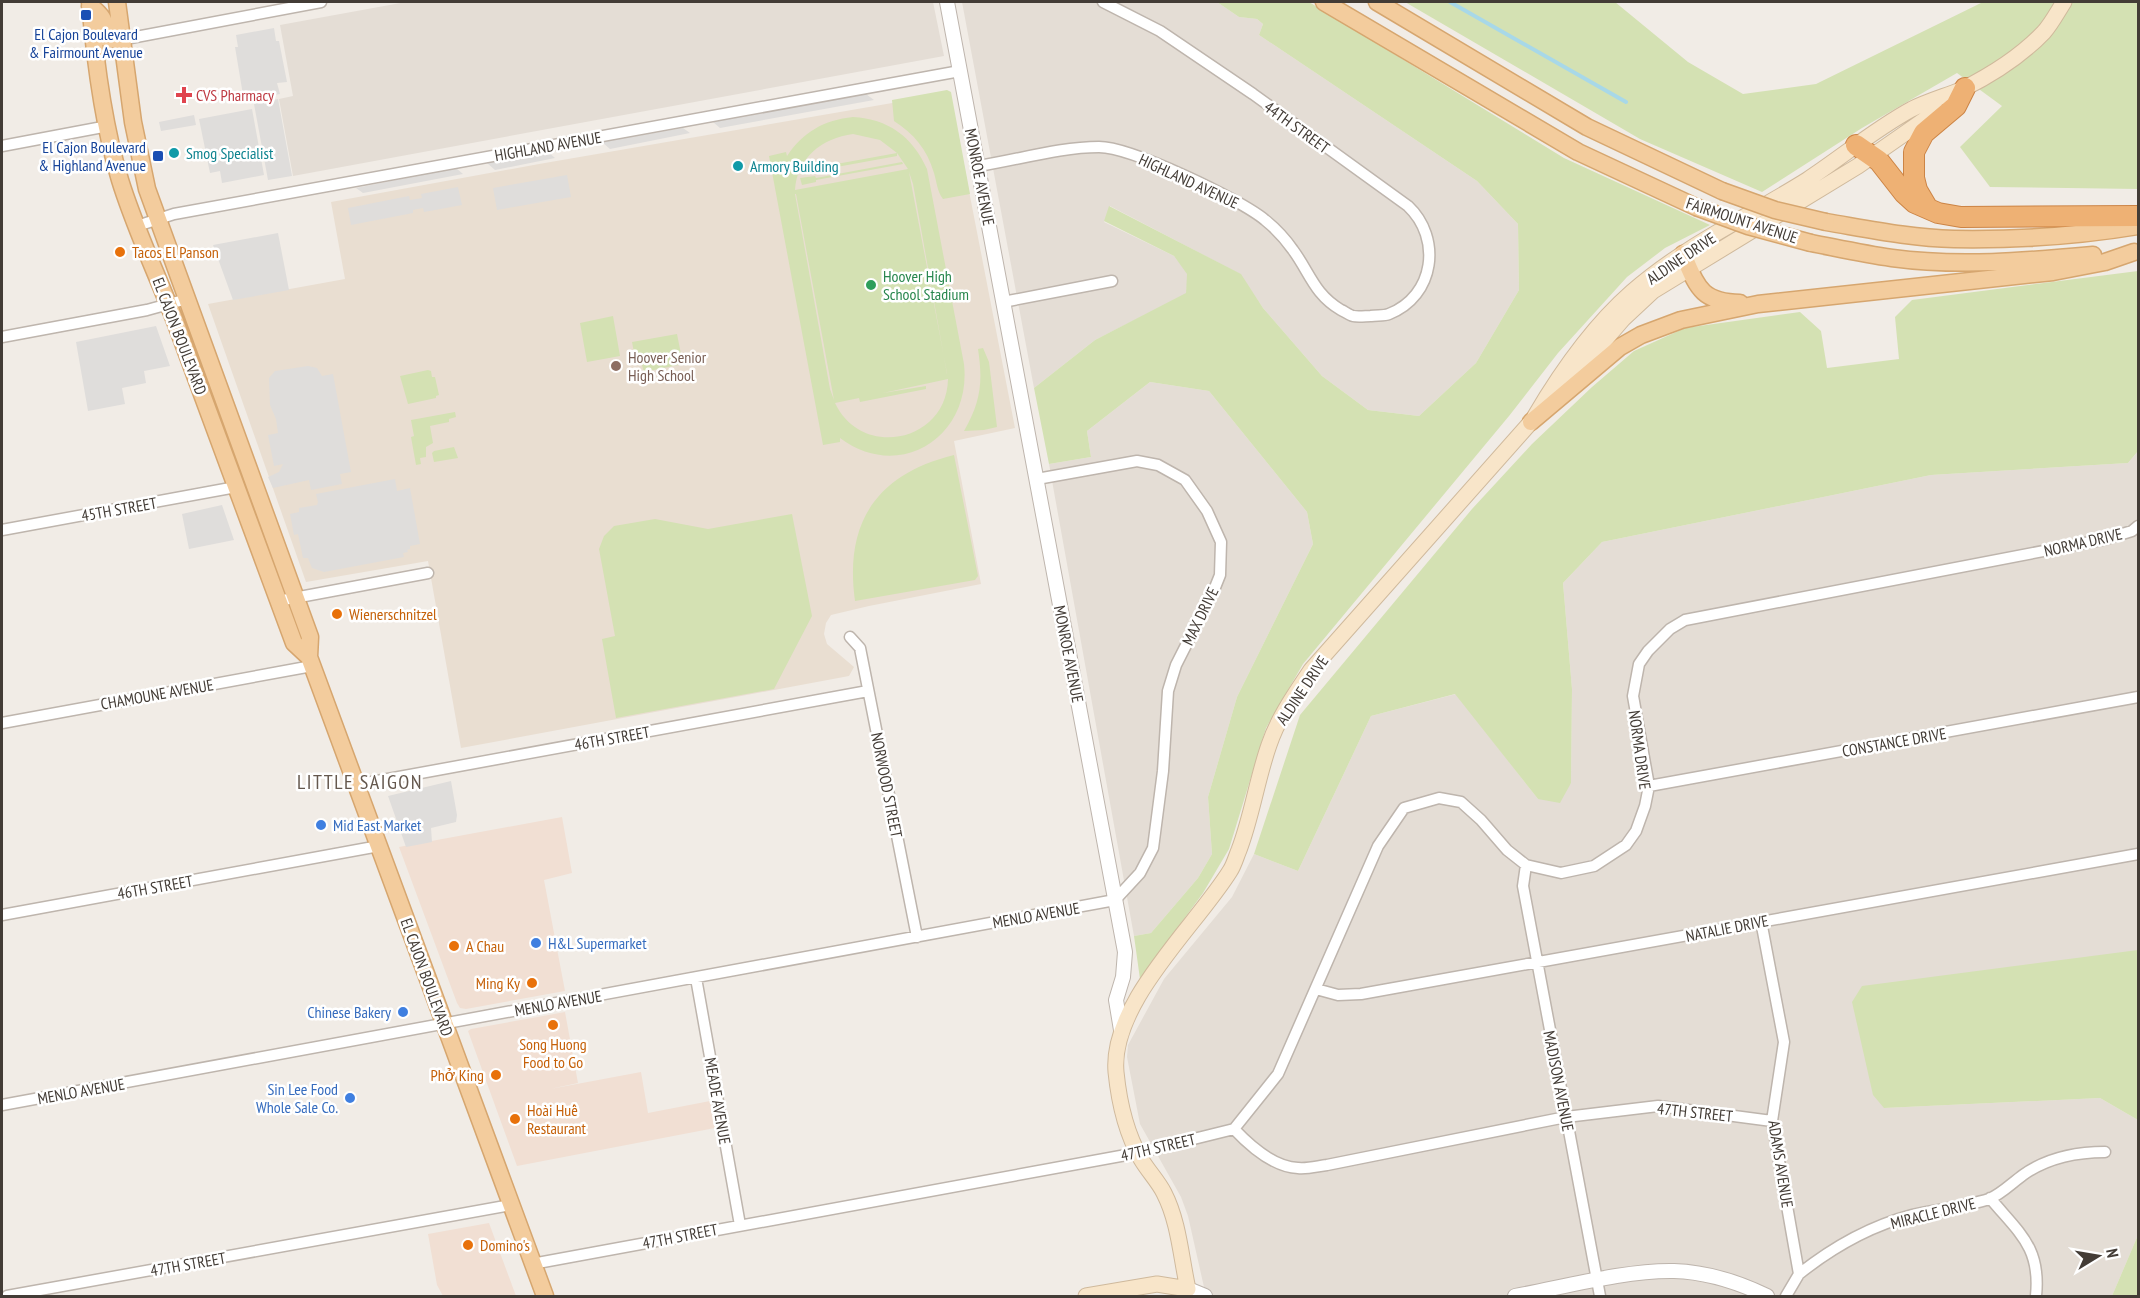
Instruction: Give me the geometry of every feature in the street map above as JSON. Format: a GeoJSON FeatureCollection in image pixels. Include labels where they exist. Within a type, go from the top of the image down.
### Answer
{"type":"FeatureCollection","features":[{"type":"Feature","properties":{"kind":"highway"},"geometry":{"type":"LineString","coordinates":[[1927,207],[1917,190],[1914,178],[1914,152],[1924,133],[1956,106],[1965,87]]}},
{"type":"Feature","properties":{"kind":"highway"},"geometry":{"type":"LineString","coordinates":[[1864,151],[1880,161],[1915,204],[1938,213],[1961,217],[2139,216]]}},
{"type":"Feature","properties":{"kind":"main road","name":"EL CAJON BOULEVARD"},"geometry":{"type":"LineString","coordinates":[[117,2],[120,40],[147,189],[310,638],[310,662]]}},
{"type":"Feature","properties":{"kind":"main road","name":"FAIRMOUNT AVENUE"},"geometry":{"type":"LineString","coordinates":[[1324,2],[1578,152],[1696,207],[1748,226],[1810,243],[1892,258],[1956,263],[2030,261],[2136,251]]}},
{"type":"Feature","properties":{"kind":"main road","name":"FAIRMOUNT AVENUE"},"geometry":{"type":"LineString","coordinates":[[1377,2],[1587,127],[1722,192],[1775,210],[1826,222],[1886,232],[1952,239],[2030,238],[2139,226]]}},
{"type":"Feature","properties":{"kind":"main road","name":"ALDINE DRIVE"},"geometry":{"type":"LineString","coordinates":[[1121,1030],[1141,993],[1169,951],[1231,870],[1244,835],[1269,744],[1282,715],[1311,670],[1532,422],[1558,377],[1614,309],[1651,276],[1686,261],[1864,151],[1931,116],[1965,87],[2014,58],[2045,31],[2064,2]]}},
{"type":"Feature","properties":{"kind":"main road","name":"EL CAJON BOULEVARD"},"geometry":{"type":"LineString","coordinates":[[90,4],[94,44],[119,178],[169,304],[294,643],[310,662],[545,1296]]}},
{"type":"Feature","properties":{"kind":"main road"},"geometry":{"type":"LineString","coordinates":[[90,4],[102,15],[108,39],[120,40]]}},
{"type":"Feature","properties":{"kind":"main road"},"geometry":{"type":"LineString","coordinates":[[108,126],[119,127],[130,136],[138,149]]}},
{"type":"Feature","properties":{"kind":"main road"},"geometry":{"type":"LineString","coordinates":[[1532,422],[1620,347],[1641,335],[1682,320],[1758,304],[2053,273],[2106,262],[2136,251]]}},
{"type":"Feature","properties":{"kind":"main road"},"geometry":{"type":"LineString","coordinates":[[1686,261],[1701,288],[1714,300],[1724,303],[1758,304]]}},
{"type":"Feature","properties":{"kind":"main road"},"geometry":{"type":"LineString","coordinates":[[218,437],[230,447],[242,479],[246,484],[254,485]]}},
{"type":"Feature","properties":{"kind":"main road","name":"MONROE AVENUE"},"geometry":{"type":"LineString","coordinates":[[1121,1030],[1116,1071],[1125,1123],[1137,1153],[1164,1192],[1174,1217],[1189,1293]]}},
{"type":"Feature","properties":{"kind":"main road"},"geometry":{"type":"LineString","coordinates":[[1086,1296],[1157,1284],[1189,1293]]}},
{"type":"Feature","properties":{"kind":"street"},"geometry":{"type":"LineString","coordinates":[[120,40],[321,2]]}},
{"type":"Feature","properties":{"kind":"street","name":"MONROE AVENUE"},"geometry":{"type":"LineString","coordinates":[[947,2],[1125,952],[1123,977],[1116,1000],[1121,1030]]}},
{"type":"Feature","properties":{"kind":"street","name":"44TH STREET"},"geometry":{"type":"LineString","coordinates":[[1103,2],[1160,31],[1253,94],[1417,214],[1424,226],[1430,251],[1429,264],[1418,292]]}},
{"type":"Feature","properties":{"kind":"street","name":"HIGHLAND AVENUE"},"geometry":{"type":"LineString","coordinates":[[137,226],[180,213],[960,71]]}},
{"type":"Feature","properties":{"kind":"street"},"geometry":{"type":"LineString","coordinates":[[2,146],[108,126]]}},
{"type":"Feature","properties":{"kind":"street","name":"HIGHLAND AVENUE"},"geometry":{"type":"LineString","coordinates":[[978,166],[1069,150],[1101,147],[1130,153],[1233,199],[1265,220],[1294,250],[1313,285],[1330,303],[1353,316],[1388,315],[1407,304],[1418,292]]}},
{"type":"Feature","properties":{"kind":"street"},"geometry":{"type":"LineString","coordinates":[[1003,302],[1112,282]]}},
{"type":"Feature","properties":{"kind":"street"},"geometry":{"type":"LineString","coordinates":[[2,337],[138,312],[186,300]]}},
{"type":"Feature","properties":{"kind":"street","name":"MAX DRIVE"},"geometry":{"type":"LineString","coordinates":[[1037,479],[1137,461],[1158,465],[1185,480],[1207,511],[1221,542],[1220,574],[1176,665],[1168,691],[1163,771],[1153,848],[1140,873],[1115,900]]}},
{"type":"Feature","properties":{"kind":"street","name":"45TH STREET"},"geometry":{"type":"LineString","coordinates":[[2,530],[236,487]]}},
{"type":"Feature","properties":{"kind":"street","name":"NORMA DRIVE"},"geometry":{"type":"LineString","coordinates":[[1234,1129],[1278,1074],[1378,846],[1404,808],[1439,798],[1461,802],[1481,820],[1507,850],[1526,865],[1561,873],[1594,866],[1626,845],[1636,831],[1649,786],[1633,696],[1639,664],[1647,651],[1670,629],[1685,620],[2106,539],[2132,531],[2139,526]]}},
{"type":"Feature","properties":{"kind":"street"},"geometry":{"type":"LineString","coordinates":[[278,601],[428,573]]}},
{"type":"Feature","properties":{"kind":"street","name":"NORWOOD STREET"},"geometry":{"type":"LineString","coordinates":[[850,637],[860,648],[917,937]]}},
{"type":"Feature","properties":{"kind":"street","name":"CHAMOUNE AVENUE"},"geometry":{"type":"LineString","coordinates":[[2,723],[310,662]]}},
{"type":"Feature","properties":{"kind":"street","name":"46TH STREET"},"geometry":{"type":"LineString","coordinates":[[355,785],[868,691]]}},
{"type":"Feature","properties":{"kind":"street","name":"CONSTANCE DRIVE"},"geometry":{"type":"LineString","coordinates":[[1649,786],[2139,697]]}},
{"type":"Feature","properties":{"kind":"street","name":"46TH STREET"},"geometry":{"type":"LineString","coordinates":[[2,915],[378,846]]}},
{"type":"Feature","properties":{"kind":"street","name":"NATALIE DRIVE"},"geometry":{"type":"LineString","coordinates":[[1316,989],[1338,995],[1361,994],[2139,854]]}},
{"type":"Feature","properties":{"kind":"street","name":"MADISON AVENUE"},"geometry":{"type":"LineString","coordinates":[[1526,865],[1523,886],[1600,1296]]}},
{"type":"Feature","properties":{"kind":"street","name":"MENLO AVENUE"},"geometry":{"type":"LineString","coordinates":[[2,1106],[1115,900]]}},
{"type":"Feature","properties":{"kind":"street","name":"ADAMS AVENUE"},"geometry":{"type":"LineString","coordinates":[[1761,921],[1784,1042],[1772,1121],[1799,1274]]}},
{"type":"Feature","properties":{"kind":"street","name":"MEADE AVENUE"},"geometry":{"type":"LineString","coordinates":[[696,978],[740,1225]]}},
{"type":"Feature","properties":{"kind":"street","name":"47TH STREET"},"geometry":{"type":"LineString","coordinates":[[532,1264],[1137,1153],[1234,1129],[1251,1146],[1280,1164],[1298,1168],[1327,1166],[1566,1117],[1658,1106],[1772,1121]]}},
{"type":"Feature","properties":{"kind":"street","name":"MIRACLE DRIVE"},"geometry":{"type":"LineString","coordinates":[[1799,1274],[1823,1255],[1867,1232],[1911,1216],[1990,1198],[2030,1170],[2059,1157],[2082,1152],[2105,1152]]}},
{"type":"Feature","properties":{"kind":"street"},"geometry":{"type":"LineString","coordinates":[[1990,1198],[2023,1236],[2033,1255],[2038,1277],[2036,1296]]}},
{"type":"Feature","properties":{"kind":"street","name":"47TH STREET"},"geometry":{"type":"LineString","coordinates":[[7,1296],[511,1205]]}},
{"type":"Feature","properties":{"kind":"street"},"geometry":{"type":"LineString","coordinates":[[1515,1296],[1644,1272],[1675,1271],[1725,1280],[1767,1296]]}},
{"type":"Feature","properties":{"kind":"street"},"geometry":{"type":"LineString","coordinates":[[1786,1296],[1799,1274]]}},
{"type":"Feature","properties":{"kind":"street"},"geometry":{"type":"LineString","coordinates":[[1189,1293],[1205,1296]]}},
{"type":"Feature","properties":{"kind":"shaded area"},"geometry":{"type":"Polygon","coordinates":[[[406,2],[933,2],[944,56],[293,176],[279,99],[293,96],[280,25],[406,2]]]}},
{"type":"Feature","properties":{"kind":"shaded area"},"geometry":{"type":"Polygon","coordinates":[[[962,2],[1217,2],[1239,17],[1257,19],[1263,24],[1259,35],[1477,181],[1518,224],[1519,290],[1476,363],[1419,416],[1368,410],[1322,376],[1263,308],[1240,274],[1110,206],[1104,222],[1174,256],[1188,274],[1186,294],[1095,340],[1034,388],[962,2]]]}},
{"type":"Feature","properties":{"kind":"shaded area"},"geometry":{"type":"Polygon","coordinates":[[[274,28],[276,41],[279,41],[287,82],[277,83],[280,94],[244,101],[235,47],[238,47],[236,35],[274,28]]]}},
{"type":"Feature","properties":{"kind":"shaded area","name":"Hoover Senior High School"},"geometry":{"type":"Polygon","coordinates":[[[950,93],[1015,428],[954,441],[981,584],[831,615],[826,623],[824,634],[827,644],[854,667],[849,676],[461,748],[428,561],[306,582],[208,304],[345,279],[331,202],[950,93]]]}},
{"type":"Feature","properties":{"kind":"shaded area"},"geometry":{"type":"Polygon","coordinates":[[[866,94],[874,100],[720,128],[713,122],[866,94]]]}},
{"type":"Feature","properties":{"kind":"shaded area"},"geometry":{"type":"Polygon","coordinates":[[[278,99],[292,176],[268,180],[254,104],[278,99]]]}},
{"type":"Feature","properties":{"kind":"shaded area"},"geometry":{"type":"Polygon","coordinates":[[[252,109],[264,175],[222,183],[220,171],[210,173],[199,119],[252,109]]]}},
{"type":"Feature","properties":{"kind":"shaded area"},"geometry":{"type":"Polygon","coordinates":[[[194,115],[196,125],[161,131],[159,122],[194,115]]]}},
{"type":"Feature","properties":{"kind":"shaded area"},"geometry":{"type":"Polygon","coordinates":[[[683,128],[690,133],[610,149],[602,142],[683,128]]]}},
{"type":"Feature","properties":{"kind":"shaded area"},"geometry":{"type":"Polygon","coordinates":[[[548,152],[555,158],[495,170],[487,163],[548,152]]]}},
{"type":"Feature","properties":{"kind":"shaded area"},"geometry":{"type":"Polygon","coordinates":[[[456,168],[463,174],[363,193],[356,188],[456,168]]]}},
{"type":"Feature","properties":{"kind":"shaded area"},"geometry":{"type":"Polygon","coordinates":[[[567,175],[571,197],[497,210],[493,188],[567,175]]]}},
{"type":"Feature","properties":{"kind":"shaded area"},"geometry":{"type":"Polygon","coordinates":[[[458,187],[462,205],[424,212],[423,208],[413,210],[413,213],[351,225],[348,208],[409,196],[410,200],[422,198],[421,194],[458,187]]]}},
{"type":"Feature","properties":{"kind":"shaded area"},"geometry":{"type":"Polygon","coordinates":[[[278,233],[289,290],[233,300],[213,245],[278,233]]]}},
{"type":"Feature","properties":{"kind":"shaded area"},"geometry":{"type":"Polygon","coordinates":[[[156,326],[170,366],[144,371],[146,383],[122,388],[125,404],[88,411],[76,342],[156,326]]]}},
{"type":"Feature","properties":{"kind":"shaded area"},"geometry":{"type":"Polygon","coordinates":[[[308,366],[317,368],[322,376],[333,374],[351,472],[340,474],[342,484],[311,490],[309,480],[273,488],[268,477],[279,472],[283,464],[274,466],[268,435],[278,433],[276,419],[270,405],[269,378],[275,371],[308,366]]]}},
{"type":"Feature","properties":{"kind":"shaded area"},"geometry":{"type":"Polygon","coordinates":[[[1150,382],[1209,391],[1307,512],[1313,544],[1237,697],[1208,797],[1212,854],[1198,878],[1151,933],[1134,936],[1049,464],[1091,457],[1087,431],[1150,382]]]}},
{"type":"Feature","properties":{"kind":"shaded area"},"geometry":{"type":"Polygon","coordinates":[[[2138,451],[2138,950],[1884,1108],[2100,1098],[2138,1120],[2138,1235],[2112,1296],[1206,1296],[1188,1216],[1181,1197],[1140,1124],[1127,1057],[1128,1045],[1164,979],[1232,897],[1254,854],[1298,871],[1371,716],[1456,694],[1538,799],[1571,783],[1572,689],[1563,583],[1602,542],[1931,475],[2128,463],[2138,451]]]}},
{"type":"Feature","properties":{"kind":"shaded area"},"geometry":{"type":"Polygon","coordinates":[[[395,479],[397,491],[410,488],[420,544],[410,546],[408,552],[403,553],[404,557],[324,572],[312,568],[308,558],[303,558],[298,534],[294,535],[290,514],[299,512],[299,508],[317,505],[316,494],[395,479]]]}},
{"type":"Feature","properties":{"kind":"shaded area"},"geometry":{"type":"Polygon","coordinates":[[[222,505],[234,540],[189,549],[182,514],[222,505]]]}},
{"type":"Feature","properties":{"kind":"shaded area"},"geometry":{"type":"Polygon","coordinates":[[[451,781],[457,815],[456,822],[431,828],[432,842],[406,847],[388,796],[451,781]]]}},
{"type":"Feature","properties":{"kind":"shaded area"},"geometry":{"type":"Polygon","coordinates":[[[562,817],[572,873],[544,880],[565,991],[466,1009],[460,1008],[399,847],[562,817]]]}},
{"type":"Feature","properties":{"kind":"shaded area"},"geometry":{"type":"Polygon","coordinates":[[[565,1012],[578,1083],[550,1089],[641,1072],[648,1113],[710,1101],[715,1128],[517,1166],[468,1031],[565,1012]]]}},
{"type":"Feature","properties":{"kind":"shaded area"},"geometry":{"type":"Polygon","coordinates":[[[489,1223],[516,1296],[443,1296],[437,1285],[428,1234],[489,1223]]]}},
{"type":"Feature","properties":{"kind":"green space"},"geometry":{"type":"Polygon","coordinates":[[[1217,2],[1309,2],[1564,158],[1710,225],[1665,248],[1627,277],[1558,353],[1509,416],[1303,664],[1266,728],[1229,849],[1203,893],[1140,979],[1134,936],[1151,933],[1198,878],[1212,854],[1208,797],[1237,697],[1313,544],[1307,512],[1209,391],[1150,382],[1087,431],[1091,457],[1049,464],[1034,388],[1095,340],[1186,293],[1187,274],[1174,256],[1104,221],[1109,206],[1241,274],[1263,308],[1322,376],[1368,410],[1419,416],[1476,363],[1519,290],[1518,224],[1477,181],[1259,35],[1263,24],[1257,19],[1239,17],[1217,2]]]}},
{"type":"Feature","properties":{"kind":"green space"},"geometry":{"type":"Polygon","coordinates":[[[1405,2],[1615,2],[1688,62],[1743,94],[1816,84],[1983,2],[2138,2],[2138,189],[1990,187],[1960,147],[2002,106],[1957,73],[1862,128],[1762,192],[1640,139],[1405,2]]]}},
{"type":"Feature","properties":{"kind":"green space"},"geometry":{"type":"Polygon","coordinates":[[[947,90],[951,92],[970,194],[943,199],[924,149],[908,131],[894,121],[892,100],[947,90]]]}},
{"type":"Feature","properties":{"kind":"green space","name":"Hoover High School Stadium"},"geometry":{"type":"Polygon","coordinates":[[[866,118],[897,131],[914,147],[927,169],[964,364],[963,390],[956,412],[944,431],[927,445],[908,453],[886,456],[863,451],[840,438],[840,442],[823,445],[769,156],[786,152],[787,156],[807,134],[824,124],[842,119],[866,118]],[[853,134],[842,136],[822,145],[806,159],[795,190],[908,169],[897,153],[880,140],[853,134]],[[909,172],[944,355],[913,184],[909,172]],[[795,194],[830,389],[834,400],[795,194]],[[948,379],[883,393],[926,386],[926,389],[860,402],[859,398],[835,403],[848,421],[864,432],[882,437],[901,436],[919,429],[934,417],[944,400],[948,379]]]}},
{"type":"Feature","properties":{"kind":"green space"},"geometry":{"type":"Polygon","coordinates":[[[897,153],[897,156],[820,170],[820,172],[805,175],[804,168],[819,165],[820,167],[897,153]]]}},
{"type":"Feature","properties":{"kind":"green space"},"geometry":{"type":"Polygon","coordinates":[[[902,162],[903,164],[816,180],[816,182],[802,185],[800,178],[815,176],[816,178],[902,162]]]}},
{"type":"Feature","properties":{"kind":"green space"},"geometry":{"type":"Polygon","coordinates":[[[2138,271],[2138,451],[2128,463],[1931,475],[1602,542],[1563,583],[1572,689],[1571,783],[1560,803],[1538,799],[1455,694],[1371,716],[1298,871],[1254,854],[1300,715],[1472,509],[1532,444],[1634,351],[1685,328],[1800,312],[1821,331],[1827,368],[1899,359],[1895,317],[1912,300],[2138,271]]]}},
{"type":"Feature","properties":{"kind":"green space"},"geometry":{"type":"Polygon","coordinates":[[[613,316],[620,356],[587,362],[580,323],[613,316]]]}},
{"type":"Feature","properties":{"kind":"green space"},"geometry":{"type":"Polygon","coordinates":[[[677,334],[683,364],[644,372],[642,365],[636,363],[632,342],[677,334]]]}},
{"type":"Feature","properties":{"kind":"green space"},"geometry":{"type":"Polygon","coordinates":[[[983,348],[989,362],[997,427],[964,431],[977,401],[980,382],[978,349],[983,348]]]}},
{"type":"Feature","properties":{"kind":"green space"},"geometry":{"type":"Polygon","coordinates":[[[431,371],[432,377],[435,377],[439,395],[436,398],[408,404],[400,376],[431,371]]]}},
{"type":"Feature","properties":{"kind":"green space"},"geometry":{"type":"Polygon","coordinates":[[[455,412],[456,417],[449,419],[449,422],[430,426],[433,443],[426,447],[426,457],[420,458],[421,464],[416,465],[411,437],[414,436],[411,420],[455,412]]]}},
{"type":"Feature","properties":{"kind":"green space"},"geometry":{"type":"Polygon","coordinates":[[[454,447],[458,458],[434,462],[432,453],[434,451],[454,447]]]}},
{"type":"Feature","properties":{"kind":"green space"},"geometry":{"type":"Polygon","coordinates":[[[954,455],[978,576],[975,580],[855,601],[853,573],[855,548],[861,525],[872,506],[886,489],[904,475],[927,463],[954,455]]]}},
{"type":"Feature","properties":{"kind":"green space"},"geometry":{"type":"Polygon","coordinates":[[[792,514],[812,616],[774,689],[616,718],[602,639],[615,636],[599,549],[604,536],[614,526],[655,519],[708,529],[792,514]]]}},
{"type":"Feature","properties":{"kind":"green space"},"geometry":{"type":"Polygon","coordinates":[[[2138,950],[2138,1120],[2100,1098],[1884,1108],[1873,1095],[1852,1002],[1862,986],[2138,950]]]}},
{"type":"Feature","properties":{"kind":"green space"},"geometry":{"type":"Polygon","coordinates":[[[2138,1235],[2138,1296],[2112,1296],[2138,1235]]]}},
{"type":"Feature","properties":{"kind":"waterway"},"geometry":{"type":"LineString","coordinates":[[1450,2],[1626,102]]}},
{"type":"Feature","properties":{"kind":"place","name":"El Cajon Boulevard & Fairmount Avenue"},"geometry":{"type":"Point","coordinates":[86,15]}},
{"type":"Feature","properties":{"kind":"place","name":"CVS Pharmacy"},"geometry":{"type":"Point","coordinates":[184,95]}},
{"type":"Feature","properties":{"kind":"place","name":"Smog Specialist"},"geometry":{"type":"Point","coordinates":[174,153]}},
{"type":"Feature","properties":{"kind":"place","name":"El Cajon Boulevard & Highland Avenue"},"geometry":{"type":"Point","coordinates":[158,156]}},
{"type":"Feature","properties":{"kind":"place","name":"Armory Building"},"geometry":{"type":"Point","coordinates":[738,166]}},
{"type":"Feature","properties":{"kind":"place","name":"Tacos El Panson"},"geometry":{"type":"Point","coordinates":[120,252]}},
{"type":"Feature","properties":{"kind":"place","name":"Hoover High School Stadium"},"geometry":{"type":"Point","coordinates":[871,285]}},
{"type":"Feature","properties":{"kind":"place","name":"Hoover Senior High School"},"geometry":{"type":"Point","coordinates":[616,366]}},
{"type":"Feature","properties":{"kind":"place","name":"Wienerschnitzel"},"geometry":{"type":"Point","coordinates":[337,614]}},
{"type":"Feature","properties":{"kind":"place","name":"Mid East Market"},"geometry":{"type":"Point","coordinates":[321,825]}},
{"type":"Feature","properties":{"kind":"place","name":"H&L Supermarket"},"geometry":{"type":"Point","coordinates":[536,943]}},
{"type":"Feature","properties":{"kind":"place","name":"A Chau"},"geometry":{"type":"Point","coordinates":[454,946]}},
{"type":"Feature","properties":{"kind":"place","name":"Ming Ky"},"geometry":{"type":"Point","coordinates":[532,983]}},
{"type":"Feature","properties":{"kind":"place","name":"Chinese Bakery"},"geometry":{"type":"Point","coordinates":[403,1012]}},
{"type":"Feature","properties":{"kind":"place","name":"Song Huong Food to Go"},"geometry":{"type":"Point","coordinates":[553,1025]}},
{"type":"Feature","properties":{"kind":"place","name":"Phở King"},"geometry":{"type":"Point","coordinates":[496,1075]}},
{"type":"Feature","properties":{"kind":"place","name":"Sin Lee Food Whole Sale Co."},"geometry":{"type":"Point","coordinates":[350,1098]}},
{"type":"Feature","properties":{"kind":"place","name":"Hoài Huế Restaurant"},"geometry":{"type":"Point","coordinates":[515,1119]}},
{"type":"Feature","properties":{"kind":"place","name":"Domino's"},"geometry":{"type":"Point","coordinates":[468,1245]}},
{"type":"Feature","properties":{"kind":"district","name":"LITTLE SAIGON"},"geometry":{"type":"Point","coordinates":[360,782]}}]}
